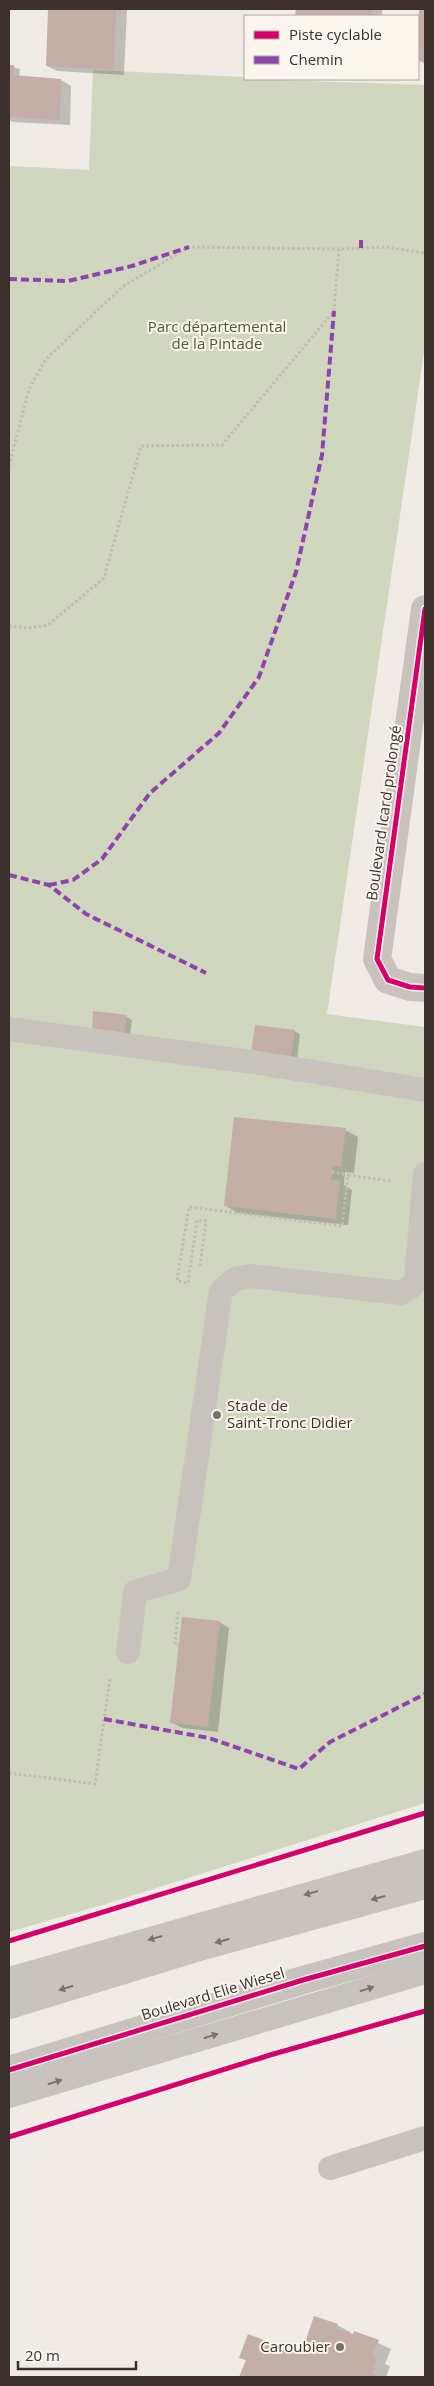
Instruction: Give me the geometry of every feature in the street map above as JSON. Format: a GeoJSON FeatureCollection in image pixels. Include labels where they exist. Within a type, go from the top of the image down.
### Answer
{"type":"FeatureCollection","features":[{"type":"Feature","properties":{"kind":"street","name":"Boulevard Icard prolongé"},"geometry":{"type":"LineString","coordinates":[[425,609],[418,711],[377,959],[388,980],[410,987],[425,988]]}},
{"type":"Feature","properties":{"kind":"street"},"geometry":{"type":"LineString","coordinates":[[9,2005],[199,1947],[425,1885]]}},
{"type":"Feature","properties":{"kind":"street","name":"Boulevard Elie Wiesel"},"geometry":{"type":"LineString","coordinates":[[9,2070],[303,1980],[425,1946]]}},
{"type":"Feature","properties":{"kind":"lane"},"geometry":{"type":"LineString","coordinates":[[9,1029],[259,1062],[425,1090]]}},
{"type":"Feature","properties":{"kind":"lane"},"geometry":{"type":"LineString","coordinates":[[128,1652],[135,1592],[179,1579],[221,1291],[235,1279],[251,1276],[400,1293],[411,1287],[416,1279],[425,1179]]}},
{"type":"Feature","properties":{"kind":"lane"},"geometry":{"type":"LineString","coordinates":[[9,1979],[425,1861]]}},
{"type":"Feature","properties":{"kind":"lane"},"geometry":{"type":"LineString","coordinates":[[9,2096],[425,1972]]}},
{"type":"Feature","properties":{"kind":"lane"},"geometry":{"type":"LineString","coordinates":[[330,2168],[425,2138]]}},
{"type":"Feature","properties":{"kind":"path"},"geometry":{"type":"LineString","coordinates":[[9,466],[29,389],[46,359],[122,287],[189,247],[339,249],[385,247],[425,253]]}},
{"type":"Feature","properties":{"kind":"path"},"geometry":{"type":"LineString","coordinates":[[9,626],[29,628],[48,625],[104,578],[141,446],[222,445],[334,311],[339,249]]}},
{"type":"Feature","properties":{"kind":"path"},"geometry":{"type":"LineString","coordinates":[[332,1172],[348,1175],[425,1179]]}},
{"type":"Feature","properties":{"kind":"path"},"geometry":{"type":"LineString","coordinates":[[221,1291],[196,1288],[206,1221],[197,1220],[188,1283],[177,1281],[189,1207],[342,1226],[348,1175]]}},
{"type":"Feature","properties":{"kind":"path"},"geometry":{"type":"LineString","coordinates":[[178,1616],[175,1645],[179,1646]]}},
{"type":"Feature","properties":{"kind":"path"},"geometry":{"type":"LineString","coordinates":[[9,1773],[95,1784],[111,1672],[128,1652]]}},
{"type":"Feature","properties":{"kind":"green space","name":"Parc départemental de la Pintade"},"geometry":{"type":"Polygon","coordinates":[[[93,70],[244,77],[244,80],[425,85],[425,345],[327,1014],[425,1027],[425,1803],[109,1903],[9,1932],[9,166],[89,170],[93,70]]]}},
{"type":"Feature","properties":{"kind":"building"},"geometry":{"type":"Polygon","coordinates":[[[48,9],[116,9],[114,70],[46,66],[48,9]]]}},
{"type":"Feature","properties":{"kind":"building"},"geometry":{"type":"Polygon","coordinates":[[[296,9],[372,9],[371,15],[295,15],[296,9]]]}},
{"type":"Feature","properties":{"kind":"building"},"geometry":{"type":"Polygon","coordinates":[[[419,9],[425,9],[425,61],[419,60],[419,9]]]}},
{"type":"Feature","properties":{"kind":"building"},"geometry":{"type":"Polygon","coordinates":[[[9,65],[14,65],[14,75],[61,79],[60,120],[9,117],[9,65]]]}},
{"type":"Feature","properties":{"kind":"building"},"geometry":{"type":"Polygon","coordinates":[[[93,1011],[127,1015],[125,1033],[92,1029],[93,1011]]]}},
{"type":"Feature","properties":{"kind":"building"},"geometry":{"type":"Polygon","coordinates":[[[255,1025],[295,1030],[291,1057],[251,1053],[255,1025]]]}},
{"type":"Feature","properties":{"kind":"building"},"geometry":{"type":"Polygon","coordinates":[[[234,1117],[346,1128],[341,1167],[333,1166],[331,1180],[340,1181],[336,1219],[224,1206],[234,1117]]]}},
{"type":"Feature","properties":{"kind":"building"},"geometry":{"type":"Polygon","coordinates":[[[182,1617],[220,1621],[208,1727],[170,1723],[182,1617]]]}},
{"type":"Feature","properties":{"kind":"building","name":"Caroubier"},"geometry":{"type":"Polygon","coordinates":[[[314,2316],[338,2324],[336,2329],[353,2334],[354,2331],[379,2340],[372,2356],[377,2358],[372,2374],[381,2377],[239,2377],[246,2360],[239,2358],[248,2334],[301,2354],[314,2316]]]}},
{"type":"Feature","properties":{"kind":"marked path"},"geometry":{"type":"LineString","coordinates":[[361,238],[361,248]]}},
{"type":"Feature","properties":{"kind":"marked path"},"geometry":{"type":"LineString","coordinates":[[9,279],[68,281],[132,266],[189,247]]}},
{"type":"Feature","properties":{"kind":"marked path"},"geometry":{"type":"LineString","coordinates":[[49,885],[73,880],[102,859],[150,793],[219,733],[259,677],[296,572],[322,455],[334,311]]}},
{"type":"Feature","properties":{"kind":"marked path"},"geometry":{"type":"LineString","coordinates":[[9,875],[49,885],[86,914],[206,973]]}},
{"type":"Feature","properties":{"kind":"marked path"},"geometry":{"type":"LineString","coordinates":[[104,1719],[209,1738],[299,1769],[330,1742],[425,1694]]}},
{"type":"Feature","properties":{"kind":"cycle path"},"geometry":{"type":"LineString","coordinates":[[425,609],[377,959],[388,980],[410,987],[425,988]]}},
{"type":"Feature","properties":{"kind":"cycle path"},"geometry":{"type":"LineString","coordinates":[[9,1941],[425,1813]]}},
{"type":"Feature","properties":{"kind":"cycle path"},"geometry":{"type":"LineString","coordinates":[[9,2070],[303,1980],[425,1946]]}},
{"type":"Feature","properties":{"kind":"cycle path"},"geometry":{"type":"LineString","coordinates":[[9,2137],[270,2055],[425,2011]]}},
{"type":"Feature","properties":{"kind":"place","name":"Stade de Saint-Tronc Didier"},"geometry":{"type":"Point","coordinates":[217,1415]}},
{"type":"Feature","properties":{"kind":"place","name":"Caroubier"},"geometry":{"type":"Point","coordinates":[340,2347]}}]}
